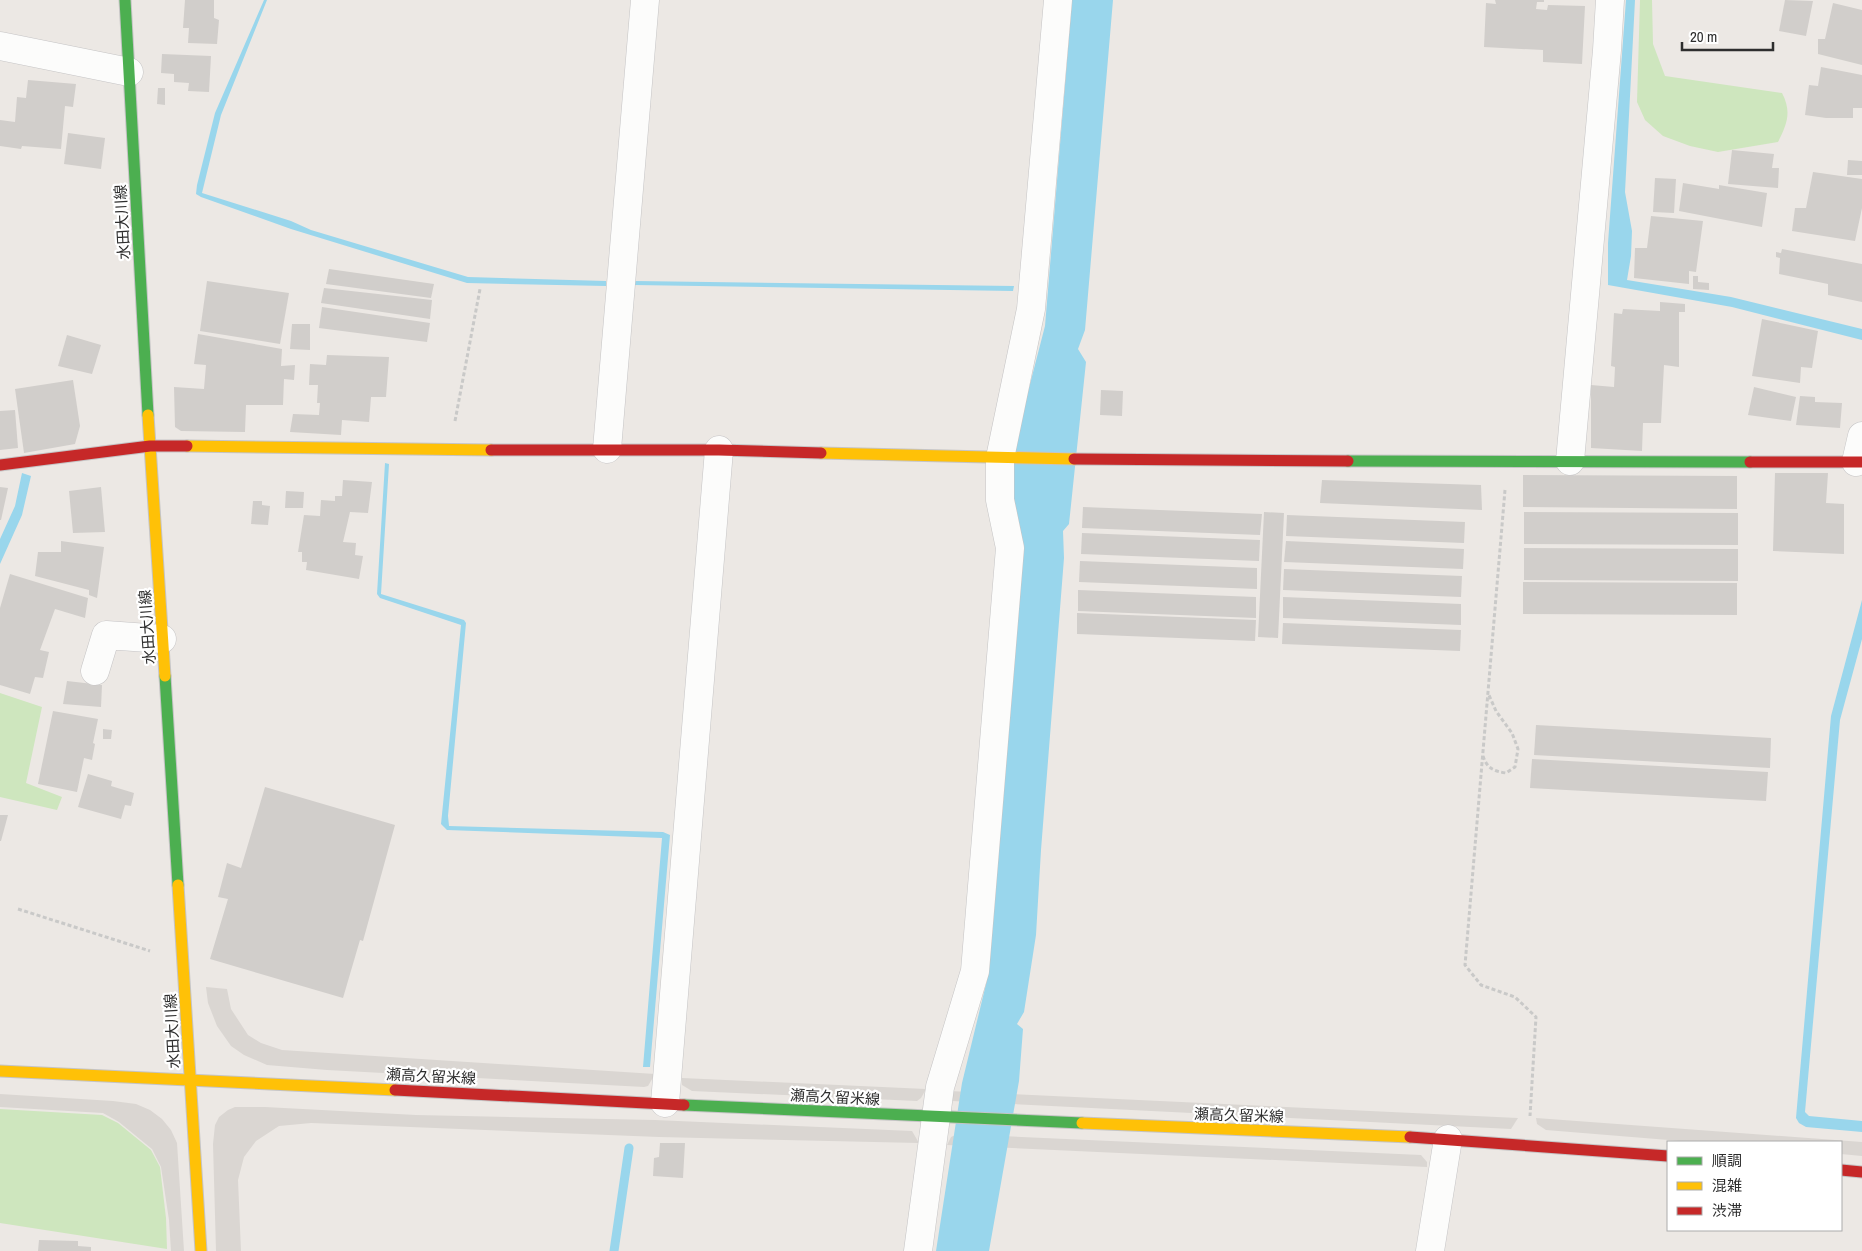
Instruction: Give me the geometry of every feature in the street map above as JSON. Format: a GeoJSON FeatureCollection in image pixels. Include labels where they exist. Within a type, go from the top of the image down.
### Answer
{"type":"FeatureCollection","features":[{"type":"Feature","properties":{"kind":"main road","name":"水田大川線"},"geometry":{"type":"LineString","coordinates":[[124,0],[201,1251]]}},
{"type":"Feature","properties":{"kind":"main road"},"geometry":{"type":"LineString","coordinates":[[0,466],[150,446],[450,450],[607,448],[1201,461],[1859,462]]}},
{"type":"Feature","properties":{"kind":"main road","name":"瀬高久留米線"},"geometry":{"type":"LineString","coordinates":[[0,1071],[937,1117],[1448,1139],[1667,1156]]}},
{"type":"Feature","properties":{"kind":"main road"},"geometry":{"type":"LineString","coordinates":[[1842,1170],[1862,1172]]}},
{"type":"Feature","properties":{"kind":"street"},"geometry":{"type":"LineString","coordinates":[[607,448],[645,0]]}},
{"type":"Feature","properties":{"kind":"street"},"geometry":{"type":"LineString","coordinates":[[918,1251],[940,1087],[975,971],[1010,548],[1000,500],[1005,458],[1031,309],[1058,0]]}},
{"type":"Feature","properties":{"kind":"street"},"geometry":{"type":"LineString","coordinates":[[1570,461],[1610,0]]}},
{"type":"Feature","properties":{"kind":"street"},"geometry":{"type":"LineString","coordinates":[[0,46],[129,72]]}},
{"type":"Feature","properties":{"kind":"street"},"geometry":{"type":"LineString","coordinates":[[1859,462],[1862,436]]}},
{"type":"Feature","properties":{"kind":"street"},"geometry":{"type":"LineString","coordinates":[[665,1103],[719,450]]}},
{"type":"Feature","properties":{"kind":"street"},"geometry":{"type":"LineString","coordinates":[[95,671],[106,635],[162,639]]}},
{"type":"Feature","properties":{"kind":"street"},"geometry":{"type":"LineString","coordinates":[[1430,1251],[1448,1139]]}},
{"type":"Feature","properties":{"kind":"path"},"geometry":{"type":"LineString","coordinates":[[450,450],[480,289]]}},
{"type":"Feature","properties":{"kind":"path"},"geometry":{"type":"LineString","coordinates":[[1507,461],[1465,965],[1481,985],[1515,997],[1536,1017],[1528,1144]]}},
{"type":"Feature","properties":{"kind":"path"},"geometry":{"type":"LineString","coordinates":[[1482,754],[1486,766],[1495,772],[1506,773],[1515,767],[1518,748],[1512,733],[1496,711],[1487,690]]}},
{"type":"Feature","properties":{"kind":"path"},"geometry":{"type":"LineString","coordinates":[[18,909],[150,951]]}},
{"type":"Feature","properties":{"kind":"green space"},"geometry":{"type":"Polygon","coordinates":[[[1640,0],[1652,0],[1653,44],[1665,76],[1782,93],[1788,112],[1784,129],[1778,142],[1718,152],[1690,146],[1663,136],[1645,120],[1637,102],[1640,0]]]}},
{"type":"Feature","properties":{"kind":"green space"},"geometry":{"type":"Polygon","coordinates":[[[0,693],[42,707],[26,783],[62,797],[57,810],[0,797],[0,693]]]}},
{"type":"Feature","properties":{"kind":"green space"},"geometry":{"type":"Polygon","coordinates":[[[0,1109],[102,1115],[118,1123],[151,1150],[160,1167],[166,1218],[167,1249],[0,1223],[0,1109]]]}},
{"type":"Feature","properties":{"kind":"shaded area"},"geometry":{"type":"Polygon","coordinates":[[[206,987],[227,989],[231,1009],[248,1035],[261,1043],[282,1050],[655,1074],[648,1086],[644,1087],[267,1065],[244,1055],[231,1046],[217,1026],[208,1003],[206,987]]]}},
{"type":"Feature","properties":{"kind":"shaded area"},"geometry":{"type":"Polygon","coordinates":[[[682,1078],[926,1089],[917,1101],[692,1091],[682,1085],[682,1078]]]}},
{"type":"Feature","properties":{"kind":"shaded area"},"geometry":{"type":"Polygon","coordinates":[[[949,1091],[1518,1118],[1511,1129],[952,1101],[949,1091]]]}},
{"type":"Feature","properties":{"kind":"shaded area"},"geometry":{"type":"Polygon","coordinates":[[[0,1094],[136,1104],[150,1110],[162,1119],[171,1130],[177,1143],[184,1251],[171,1251],[169,1220],[161,1167],[152,1149],[119,1122],[103,1113],[0,1107],[0,1094]]]}},
{"type":"Feature","properties":{"kind":"shaded area"},"geometry":{"type":"Polygon","coordinates":[[[235,1107],[416,1115],[655,1120],[912,1131],[919,1143],[659,1137],[311,1123],[279,1126],[256,1141],[244,1157],[238,1180],[241,1251],[216,1251],[213,1144],[215,1125],[219,1117],[235,1107]]]}},
{"type":"Feature","properties":{"kind":"shaded area"},"geometry":{"type":"Polygon","coordinates":[[[1536,1118],[1862,1142],[1862,1156],[1842,1154],[1842,1141],[1681,1141],[1546,1130],[1537,1124],[1536,1118]]]}},
{"type":"Feature","properties":{"kind":"shaded area"},"geometry":{"type":"Polygon","coordinates":[[[958,1134],[1421,1155],[1427,1162],[1427,1167],[947,1145],[951,1137],[958,1134]]]}},
{"type":"Feature","properties":{"kind":"water"},"geometry":{"type":"Polygon","coordinates":[[[264,0],[267,0],[221,115],[202,193],[291,221],[311,230],[468,277],[606,281],[606,286],[467,283],[291,229],[196,194],[215,113],[264,0]]]}},
{"type":"Feature","properties":{"kind":"water"},"geometry":{"type":"Polygon","coordinates":[[[1072,0],[1113,0],[1085,330],[1078,349],[1086,362],[1069,524],[1063,531],[1064,558],[1036,935],[1024,1012],[1017,1024],[1023,1029],[1019,1081],[989,1251],[936,1251],[962,1083],[987,980],[1015,442],[1045,326],[1072,0]]]}},
{"type":"Feature","properties":{"kind":"water"},"geometry":{"type":"Polygon","coordinates":[[[1626,0],[1635,0],[1625,192],[1632,231],[1631,256],[1627,280],[1731,297],[1862,329],[1862,340],[1732,307],[1608,285],[1608,243],[1626,0]]]}},
{"type":"Feature","properties":{"kind":"water"},"geometry":{"type":"Polygon","coordinates":[[[635,281],[1014,286],[1013,291],[634,285],[635,281]]]}},
{"type":"Feature","properties":{"kind":"water"},"geometry":{"type":"Polygon","coordinates":[[[385,463],[389,464],[381,594],[464,620],[466,623],[448,816],[449,826],[663,832],[670,835],[650,1067],[643,1067],[662,838],[447,830],[441,824],[461,625],[380,598],[377,594],[385,463]]]}},
{"type":"Feature","properties":{"kind":"water"},"geometry":{"type":"Polygon","coordinates":[[[22,473],[31,476],[22,515],[0,564],[0,539],[15,506],[22,473]]]}},
{"type":"Feature","properties":{"kind":"water"},"geometry":{"type":"Polygon","coordinates":[[[1862,600],[1862,639],[1840,720],[1805,1112],[1809,1116],[1862,1121],[1862,1132],[1806,1127],[1799,1123],[1796,1118],[1831,716],[1862,600]]]}},
{"type":"Feature","properties":{"kind":"building"},"geometry":{"type":"Polygon","coordinates":[[[185,0],[214,0],[214,18],[219,20],[217,44],[188,43],[189,28],[183,28],[185,0]]]}},
{"type":"Feature","properties":{"kind":"building"},"geometry":{"type":"Polygon","coordinates":[[[1495,0],[1544,0],[1544,2],[1537,2],[1536,9],[1547,10],[1548,5],[1585,6],[1582,64],[1543,62],[1543,50],[1484,47],[1486,3],[1496,4],[1495,0]]]}},
{"type":"Feature","properties":{"kind":"building"},"geometry":{"type":"Polygon","coordinates":[[[1785,0],[1813,1],[1806,36],[1779,31],[1785,0]]]}},
{"type":"Feature","properties":{"kind":"building"},"geometry":{"type":"Polygon","coordinates":[[[1833,3],[1862,10],[1862,65],[1818,54],[1818,39],[1825,39],[1833,3]]]}},
{"type":"Feature","properties":{"kind":"building"},"geometry":{"type":"Polygon","coordinates":[[[162,54],[211,56],[209,92],[188,91],[189,83],[174,82],[174,74],[161,73],[162,54]]]}},
{"type":"Feature","properties":{"kind":"building"},"geometry":{"type":"Polygon","coordinates":[[[1821,67],[1862,75],[1862,108],[1853,108],[1853,118],[1826,118],[1805,115],[1809,85],[1818,86],[1821,67]]]}},
{"type":"Feature","properties":{"kind":"building"},"geometry":{"type":"Polygon","coordinates":[[[28,80],[76,84],[73,107],[65,106],[61,149],[22,146],[21,149],[0,146],[0,120],[15,122],[17,97],[26,98],[28,80]]]}},
{"type":"Feature","properties":{"kind":"building"},"geometry":{"type":"Polygon","coordinates":[[[158,88],[165,88],[165,105],[157,104],[158,88]]]}},
{"type":"Feature","properties":{"kind":"building"},"geometry":{"type":"Polygon","coordinates":[[[68,133],[105,138],[101,169],[64,164],[68,133]]]}},
{"type":"Feature","properties":{"kind":"building"},"geometry":{"type":"Polygon","coordinates":[[[1732,150],[1774,154],[1772,168],[1779,168],[1778,188],[1728,184],[1732,150]]]}},
{"type":"Feature","properties":{"kind":"building"},"geometry":{"type":"Polygon","coordinates":[[[1848,160],[1862,161],[1862,175],[1847,175],[1848,160]]]}},
{"type":"Feature","properties":{"kind":"building"},"geometry":{"type":"Polygon","coordinates":[[[1813,172],[1862,179],[1862,208],[1855,241],[1792,231],[1795,208],[1806,208],[1813,172]]]}},
{"type":"Feature","properties":{"kind":"building"},"geometry":{"type":"Polygon","coordinates":[[[1655,178],[1676,179],[1674,213],[1653,212],[1655,178]]]}},
{"type":"Feature","properties":{"kind":"building"},"geometry":{"type":"Polygon","coordinates":[[[1683,183],[1719,189],[1719,185],[1767,193],[1762,227],[1679,211],[1683,183]]]}},
{"type":"Feature","properties":{"kind":"building"},"geometry":{"type":"Polygon","coordinates":[[[1651,216],[1703,221],[1696,272],[1689,271],[1689,284],[1634,278],[1635,248],[1647,248],[1651,216]]]}},
{"type":"Feature","properties":{"kind":"building"},"geometry":{"type":"Polygon","coordinates":[[[1782,249],[1862,264],[1862,302],[1828,295],[1828,284],[1779,274],[1780,258],[1776,257],[1776,252],[1781,253],[1782,249]]]}},
{"type":"Feature","properties":{"kind":"building"},"geometry":{"type":"Polygon","coordinates":[[[329,269],[434,284],[431,298],[326,284],[329,269]]]}},
{"type":"Feature","properties":{"kind":"building"},"geometry":{"type":"Polygon","coordinates":[[[1693,276],[1698,276],[1698,282],[1709,283],[1709,290],[1693,289],[1693,276]]]}},
{"type":"Feature","properties":{"kind":"building"},"geometry":{"type":"Polygon","coordinates":[[[207,281],[289,293],[280,344],[200,331],[207,281]]]}},
{"type":"Feature","properties":{"kind":"building"},"geometry":{"type":"Polygon","coordinates":[[[324,288],[432,300],[430,319],[321,303],[324,288]]]}},
{"type":"Feature","properties":{"kind":"building"},"geometry":{"type":"Polygon","coordinates":[[[1660,302],[1685,304],[1685,312],[1679,312],[1679,367],[1664,365],[1661,423],[1643,423],[1642,451],[1591,448],[1591,385],[1614,387],[1615,367],[1611,366],[1614,313],[1622,314],[1623,309],[1660,311],[1660,302]]]}},
{"type":"Feature","properties":{"kind":"building"},"geometry":{"type":"Polygon","coordinates":[[[322,307],[430,323],[427,342],[319,328],[322,307]]]}},
{"type":"Feature","properties":{"kind":"building"},"geometry":{"type":"Polygon","coordinates":[[[1762,319],[1818,331],[1812,368],[1801,367],[1800,383],[1752,376],[1762,319]]]}},
{"type":"Feature","properties":{"kind":"building"},"geometry":{"type":"Polygon","coordinates":[[[292,324],[310,324],[310,350],[290,349],[292,324]]]}},
{"type":"Feature","properties":{"kind":"building"},"geometry":{"type":"Polygon","coordinates":[[[198,334],[282,349],[281,366],[295,365],[294,380],[284,379],[283,405],[246,405],[245,432],[181,431],[175,427],[174,387],[204,389],[206,365],[194,364],[198,334]]]}},
{"type":"Feature","properties":{"kind":"building"},"geometry":{"type":"Polygon","coordinates":[[[67,335],[101,345],[92,374],[58,366],[67,335]]]}},
{"type":"Feature","properties":{"kind":"building"},"geometry":{"type":"Polygon","coordinates":[[[327,355],[389,357],[386,397],[371,397],[369,422],[342,420],[341,435],[290,432],[293,414],[319,415],[320,403],[317,403],[318,385],[309,385],[310,364],[326,365],[327,355]]]}},
{"type":"Feature","properties":{"kind":"building"},"geometry":{"type":"Polygon","coordinates":[[[73,380],[80,426],[75,444],[24,453],[15,389],[73,380]]]}},
{"type":"Feature","properties":{"kind":"building"},"geometry":{"type":"Polygon","coordinates":[[[1754,387],[1796,397],[1791,421],[1748,415],[1754,387]]]}},
{"type":"Feature","properties":{"kind":"building"},"geometry":{"type":"Polygon","coordinates":[[[1101,390],[1123,391],[1122,416],[1100,415],[1101,390]]]}},
{"type":"Feature","properties":{"kind":"building"},"geometry":{"type":"Polygon","coordinates":[[[1800,396],[1815,397],[1815,402],[1842,403],[1840,428],[1796,425],[1800,396]]]}},
{"type":"Feature","properties":{"kind":"building"},"geometry":{"type":"Polygon","coordinates":[[[15,410],[18,448],[0,450],[0,411],[15,410]]]}},
{"type":"Feature","properties":{"kind":"building"},"geometry":{"type":"Polygon","coordinates":[[[1775,473],[1828,473],[1826,503],[1844,504],[1844,554],[1773,551],[1775,473]]]}},
{"type":"Feature","properties":{"kind":"building"},"geometry":{"type":"Polygon","coordinates":[[[1523,475],[1737,476],[1737,509],[1523,507],[1523,475]]]}},
{"type":"Feature","properties":{"kind":"building"},"geometry":{"type":"Polygon","coordinates":[[[343,480],[372,482],[368,513],[350,512],[343,542],[356,543],[355,555],[363,556],[359,579],[306,570],[307,562],[302,562],[302,552],[298,552],[304,515],[320,516],[321,500],[335,501],[335,496],[342,496],[343,480]]]}},
{"type":"Feature","properties":{"kind":"building"},"geometry":{"type":"Polygon","coordinates":[[[1322,480],[1481,485],[1482,510],[1320,503],[1322,480]]]}},
{"type":"Feature","properties":{"kind":"building"},"geometry":{"type":"Polygon","coordinates":[[[0,487],[8,488],[1,520],[0,520],[0,487]]]}},
{"type":"Feature","properties":{"kind":"building"},"geometry":{"type":"Polygon","coordinates":[[[101,487],[105,532],[73,533],[69,491],[101,487]]]}},
{"type":"Feature","properties":{"kind":"building"},"geometry":{"type":"Polygon","coordinates":[[[286,491],[304,492],[303,508],[285,508],[286,491]]]}},
{"type":"Feature","properties":{"kind":"building"},"geometry":{"type":"Polygon","coordinates":[[[253,501],[262,501],[262,505],[270,506],[268,525],[251,524],[253,501]]]}},
{"type":"Feature","properties":{"kind":"building"},"geometry":{"type":"Polygon","coordinates":[[[1083,507],[1262,514],[1260,535],[1082,528],[1083,507]]]}},
{"type":"Feature","properties":{"kind":"building"},"geometry":{"type":"Polygon","coordinates":[[[1264,512],[1284,513],[1278,638],[1258,637],[1264,512]]]}},
{"type":"Feature","properties":{"kind":"building"},"geometry":{"type":"Polygon","coordinates":[[[1524,512],[1738,513],[1738,545],[1524,544],[1524,512]]]}},
{"type":"Feature","properties":{"kind":"building"},"geometry":{"type":"Polygon","coordinates":[[[1287,515],[1465,522],[1464,543],[1286,536],[1287,515]]]}},
{"type":"Feature","properties":{"kind":"building"},"geometry":{"type":"Polygon","coordinates":[[[1082,533],[1260,540],[1259,561],[1081,554],[1082,533]]]}},
{"type":"Feature","properties":{"kind":"building"},"geometry":{"type":"Polygon","coordinates":[[[61,541],[104,547],[97,598],[89,595],[89,590],[35,576],[38,552],[61,552],[61,541]]]}},
{"type":"Feature","properties":{"kind":"building"},"geometry":{"type":"Polygon","coordinates":[[[1286,541],[1464,549],[1463,569],[1284,562],[1286,541]]]}},
{"type":"Feature","properties":{"kind":"building"},"geometry":{"type":"Polygon","coordinates":[[[1524,548],[1738,549],[1738,581],[1524,580],[1524,548]]]}},
{"type":"Feature","properties":{"kind":"building"},"geometry":{"type":"Polygon","coordinates":[[[1080,561],[1257,568],[1257,589],[1079,582],[1080,561]]]}},
{"type":"Feature","properties":{"kind":"building"},"geometry":{"type":"Polygon","coordinates":[[[1284,569],[1462,576],[1461,597],[1283,590],[1284,569]]]}},
{"type":"Feature","properties":{"kind":"building"},"geometry":{"type":"Polygon","coordinates":[[[10,574],[88,598],[85,618],[55,609],[40,650],[49,652],[43,678],[35,677],[30,694],[0,685],[0,608],[10,574]]]}},
{"type":"Feature","properties":{"kind":"building"},"geometry":{"type":"Polygon","coordinates":[[[1523,582],[1737,583],[1737,615],[1523,614],[1523,582]]]}},
{"type":"Feature","properties":{"kind":"building"},"geometry":{"type":"Polygon","coordinates":[[[1078,590],[1256,597],[1256,618],[1078,611],[1078,590]]]}},
{"type":"Feature","properties":{"kind":"building"},"geometry":{"type":"Polygon","coordinates":[[[1283,597],[1461,604],[1461,625],[1283,618],[1283,597]]]}},
{"type":"Feature","properties":{"kind":"building"},"geometry":{"type":"Polygon","coordinates":[[[1077,613],[1256,620],[1255,641],[1077,634],[1077,613]]]}},
{"type":"Feature","properties":{"kind":"building"},"geometry":{"type":"Polygon","coordinates":[[[1283,623],[1461,630],[1460,651],[1282,644],[1283,623]]]}},
{"type":"Feature","properties":{"kind":"building"},"geometry":{"type":"Polygon","coordinates":[[[67,681],[102,685],[101,707],[63,704],[67,681]]]}},
{"type":"Feature","properties":{"kind":"building"},"geometry":{"type":"Polygon","coordinates":[[[53,711],[98,719],[92,760],[84,758],[77,792],[38,784],[53,711]]]}},
{"type":"Feature","properties":{"kind":"building"},"geometry":{"type":"Polygon","coordinates":[[[1536,725],[1771,738],[1770,768],[1534,755],[1536,725]]]}},
{"type":"Feature","properties":{"kind":"building"},"geometry":{"type":"Polygon","coordinates":[[[103,729],[112,730],[111,739],[103,739],[103,729]]]}},
{"type":"Feature","properties":{"kind":"building"},"geometry":{"type":"Polygon","coordinates":[[[1532,759],[1768,772],[1766,801],[1530,788],[1532,759]]]}},
{"type":"Feature","properties":{"kind":"building"},"geometry":{"type":"Polygon","coordinates":[[[88,774],[112,781],[111,786],[134,793],[131,806],[125,805],[121,819],[78,807],[88,774]]]}},
{"type":"Feature","properties":{"kind":"building"},"geometry":{"type":"Polygon","coordinates":[[[265,787],[395,825],[363,941],[360,940],[343,998],[210,959],[228,899],[218,897],[227,863],[241,868],[265,787]]]}},
{"type":"Feature","properties":{"kind":"building"},"geometry":{"type":"Polygon","coordinates":[[[0,815],[8,815],[1,841],[0,841],[0,815]]]}},
{"type":"Feature","properties":{"kind":"building"},"geometry":{"type":"Polygon","coordinates":[[[660,1143],[685,1143],[683,1178],[653,1176],[654,1158],[659,1157],[660,1143]]]}},
{"type":"Feature","properties":{"kind":"building"},"geometry":{"type":"Polygon","coordinates":[[[39,1240],[78,1241],[78,1246],[91,1247],[91,1251],[38,1251],[39,1240]]]}},
{"type":"Feature","properties":{"kind":"waterway"},"geometry":{"type":"LineString","coordinates":[[614,1251],[629,1148]]}},
{"type":"Feature","properties":{"kind":"traffic: fast"},"geometry":{"type":"LineString","coordinates":[[125,0],[148,415]]}},
{"type":"Feature","properties":{"kind":"traffic: fast"},"geometry":{"type":"LineString","coordinates":[[1348,461],[1750,462]]}},
{"type":"Feature","properties":{"kind":"traffic: fast"},"geometry":{"type":"LineString","coordinates":[[165,676],[178,885]]}},
{"type":"Feature","properties":{"kind":"traffic: fast"},"geometry":{"type":"LineString","coordinates":[[684,1105],[1082,1123]]}},
{"type":"Feature","properties":{"kind":"traffic: slow"},"geometry":{"type":"LineString","coordinates":[[148,415],[165,676]]}},
{"type":"Feature","properties":{"kind":"traffic: slow"},"geometry":{"type":"LineString","coordinates":[[187,446],[491,450]]}},
{"type":"Feature","properties":{"kind":"traffic: slow"},"geometry":{"type":"LineString","coordinates":[[821,453],[1074,459]]}},
{"type":"Feature","properties":{"kind":"traffic: slow"},"geometry":{"type":"LineString","coordinates":[[178,885],[201,1251]]}},
{"type":"Feature","properties":{"kind":"traffic: slow"},"geometry":{"type":"LineString","coordinates":[[0,1071],[395,1090]]}},
{"type":"Feature","properties":{"kind":"traffic: slow"},"geometry":{"type":"LineString","coordinates":[[1082,1123],[1410,1137]]}},
{"type":"Feature","properties":{"kind":"traffic: jam"},"geometry":{"type":"LineString","coordinates":[[0,465],[150,446],[187,446]]}},
{"type":"Feature","properties":{"kind":"traffic: jam"},"geometry":{"type":"LineString","coordinates":[[491,450],[719,450],[821,453]]}},
{"type":"Feature","properties":{"kind":"traffic: jam"},"geometry":{"type":"LineString","coordinates":[[1074,459],[1348,461]]}},
{"type":"Feature","properties":{"kind":"traffic: jam"},"geometry":{"type":"LineString","coordinates":[[1750,462],[1862,462]]}},
{"type":"Feature","properties":{"kind":"traffic: jam"},"geometry":{"type":"LineString","coordinates":[[395,1090],[684,1105]]}},
{"type":"Feature","properties":{"kind":"traffic: jam"},"geometry":{"type":"LineString","coordinates":[[1410,1137],[1667,1156]]}},
{"type":"Feature","properties":{"kind":"traffic: jam"},"geometry":{"type":"LineString","coordinates":[[1842,1170],[1862,1172]]}}]}
